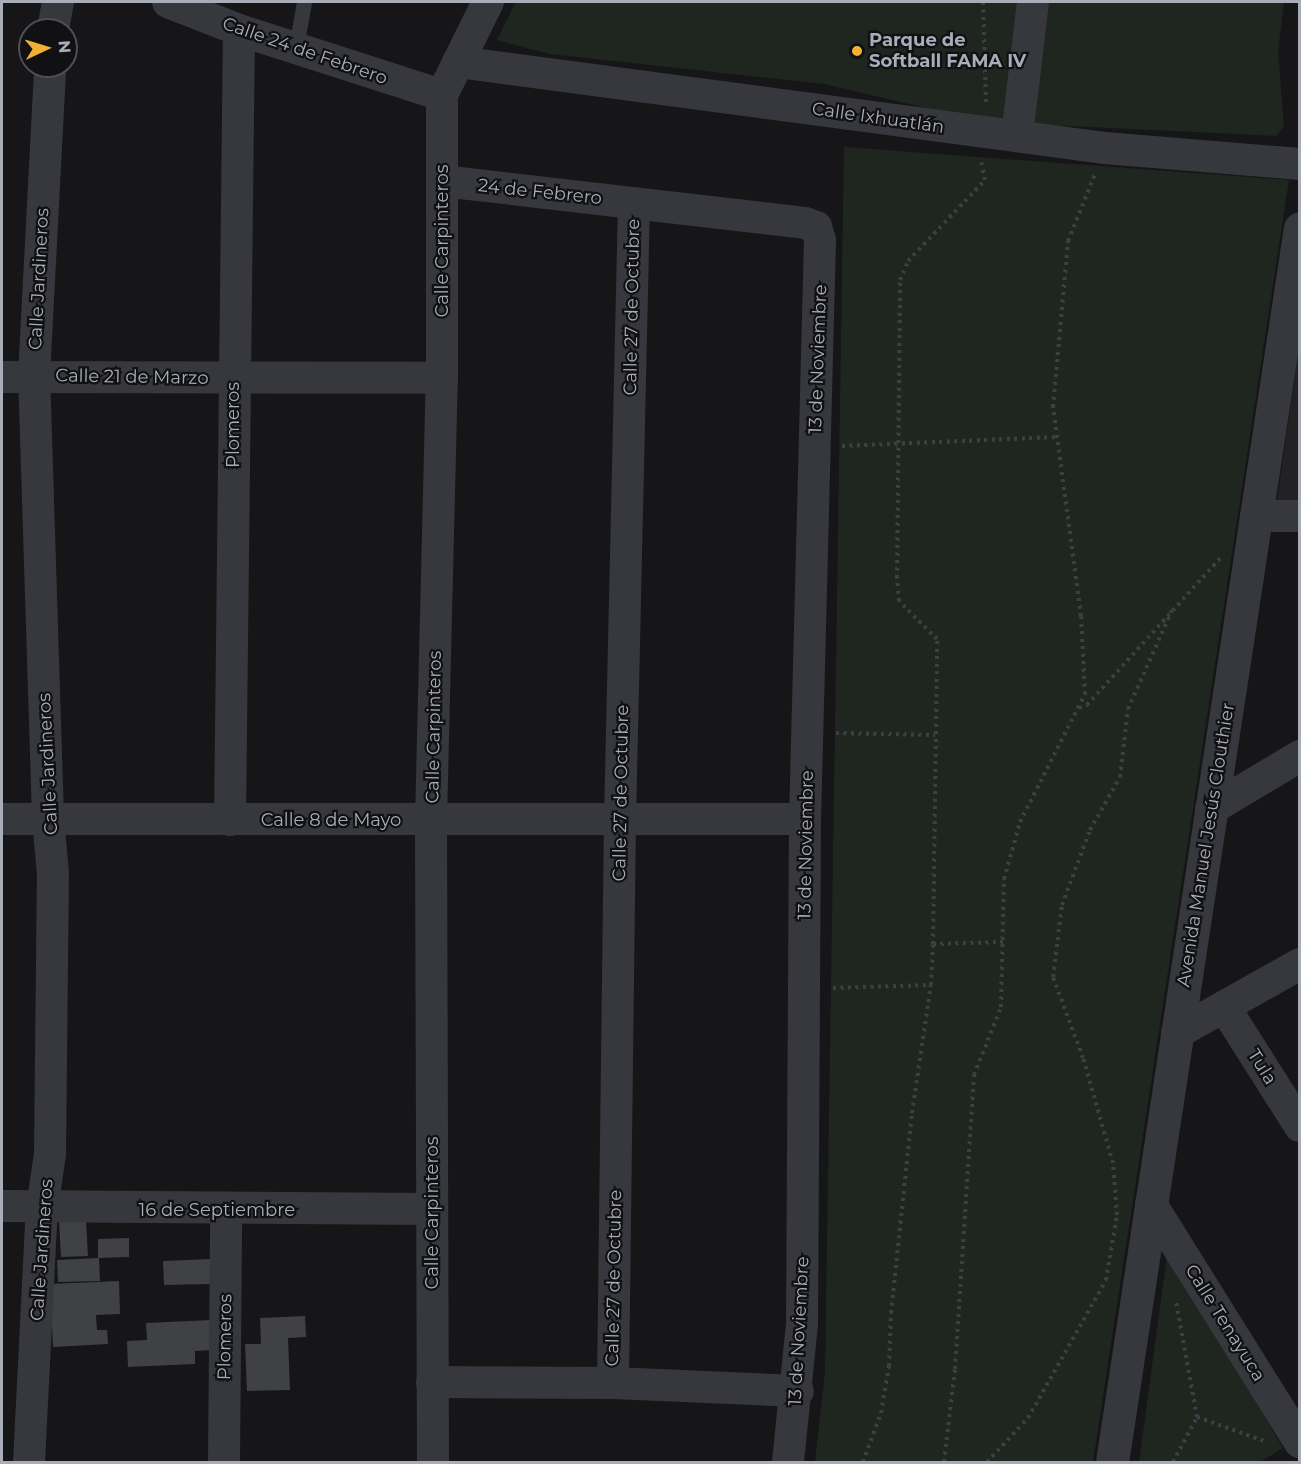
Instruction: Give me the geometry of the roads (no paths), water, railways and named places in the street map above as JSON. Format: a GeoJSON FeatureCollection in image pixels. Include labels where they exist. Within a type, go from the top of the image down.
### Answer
{"type":"FeatureCollection","features":[{"type":"Feature","properties":{"kind":"street"},"geometry":{"type":"LineString","coordinates":[[55,18],[58,2]]}},
{"type":"Feature","properties":{"kind":"street","name":"Calle 24 de Febrero"},"geometry":{"type":"LineString","coordinates":[[168,2],[239,30],[442,95]]}},
{"type":"Feature","properties":{"kind":"street","name":"Calle Carpinteros"},"geometry":{"type":"LineString","coordinates":[[433,1462],[431,820],[442,378],[442,95],[488,2]]}},
{"type":"Feature","properties":{"kind":"street"},"geometry":{"type":"LineString","coordinates":[[1002,135],[1033,2]]}},
{"type":"Feature","properties":{"kind":"street","name":"Plomeros"},"geometry":{"type":"LineString","coordinates":[[230,820],[233,379],[239,30]]}},
{"type":"Feature","properties":{"kind":"street","name":"Calle Ixhuatlán"},"geometry":{"type":"LineString","coordinates":[[458,62],[1105,148],[1299,164]]}},
{"type":"Feature","properties":{"kind":"street","name":"Calle Jardineros"},"geometry":{"type":"LineString","coordinates":[[29,1462],[42,1208],[50,1154],[53,874],[48,818],[34,376],[49,78]]}},
{"type":"Feature","properties":{"kind":"street","name":"24 de Febrero"},"geometry":{"type":"LineString","coordinates":[[442,181],[816,227]]}},
{"type":"Feature","properties":{"kind":"street","name":"Calle 27 de Octubre"},"geometry":{"type":"LineString","coordinates":[[613,1383],[620,819],[634,203]]}},
{"type":"Feature","properties":{"kind":"street","name":"13 de Noviembre"},"geometry":{"type":"LineString","coordinates":[[788,1462],[798,1391],[802,1324],[805,819],[821,254],[816,227]]}},
{"type":"Feature","properties":{"kind":"street","name":"Avenida Manuel Jesús Clouthier"},"geometry":{"type":"LineString","coordinates":[[1112,1462],[1299,228]]}},
{"type":"Feature","properties":{"kind":"street","name":"Calle 21 de Marzo"},"geometry":{"type":"LineString","coordinates":[[2,377],[442,378]]}},
{"type":"Feature","properties":{"kind":"street"},"geometry":{"type":"LineString","coordinates":[[1254,530],[1299,516]]}},
{"type":"Feature","properties":{"kind":"street"},"geometry":{"type":"LineString","coordinates":[[1211,809],[1299,756]]}},
{"type":"Feature","properties":{"kind":"street","name":"Calle 8 de Mayo"},"geometry":{"type":"LineString","coordinates":[[2,819],[805,819]]}},
{"type":"Feature","properties":{"kind":"street"},"geometry":{"type":"LineString","coordinates":[[1177,1033],[1225,1008],[1299,964]]}},
{"type":"Feature","properties":{"kind":"street","name":"Tula"},"geometry":{"type":"LineString","coordinates":[[1225,1008],[1299,1126]]}},
{"type":"Feature","properties":{"kind":"street","name":"Calle Tenayuca"},"geometry":{"type":"LineString","coordinates":[[1151,1204],[1293,1453]]}},
{"type":"Feature","properties":{"kind":"street","name":"16 de Septiembre"},"geometry":{"type":"LineString","coordinates":[[2,1206],[226,1210],[432,1209]]}},
{"type":"Feature","properties":{"kind":"street","name":"Plomeros"},"geometry":{"type":"LineString","coordinates":[[224,1462],[226,1210]]}},
{"type":"Feature","properties":{"kind":"street"},"geometry":{"type":"LineString","coordinates":[[432,1382],[613,1383],[798,1391]]}},
{"type":"Feature","properties":{"kind":"lane"},"geometry":{"type":"LineString","coordinates":[[296,47],[304,2]]}},
{"type":"Feature","properties":{"kind":"place","name":"Parque de Softball FAMA IV"},"geometry":{"type":"Point","coordinates":[857,51]}}]}
